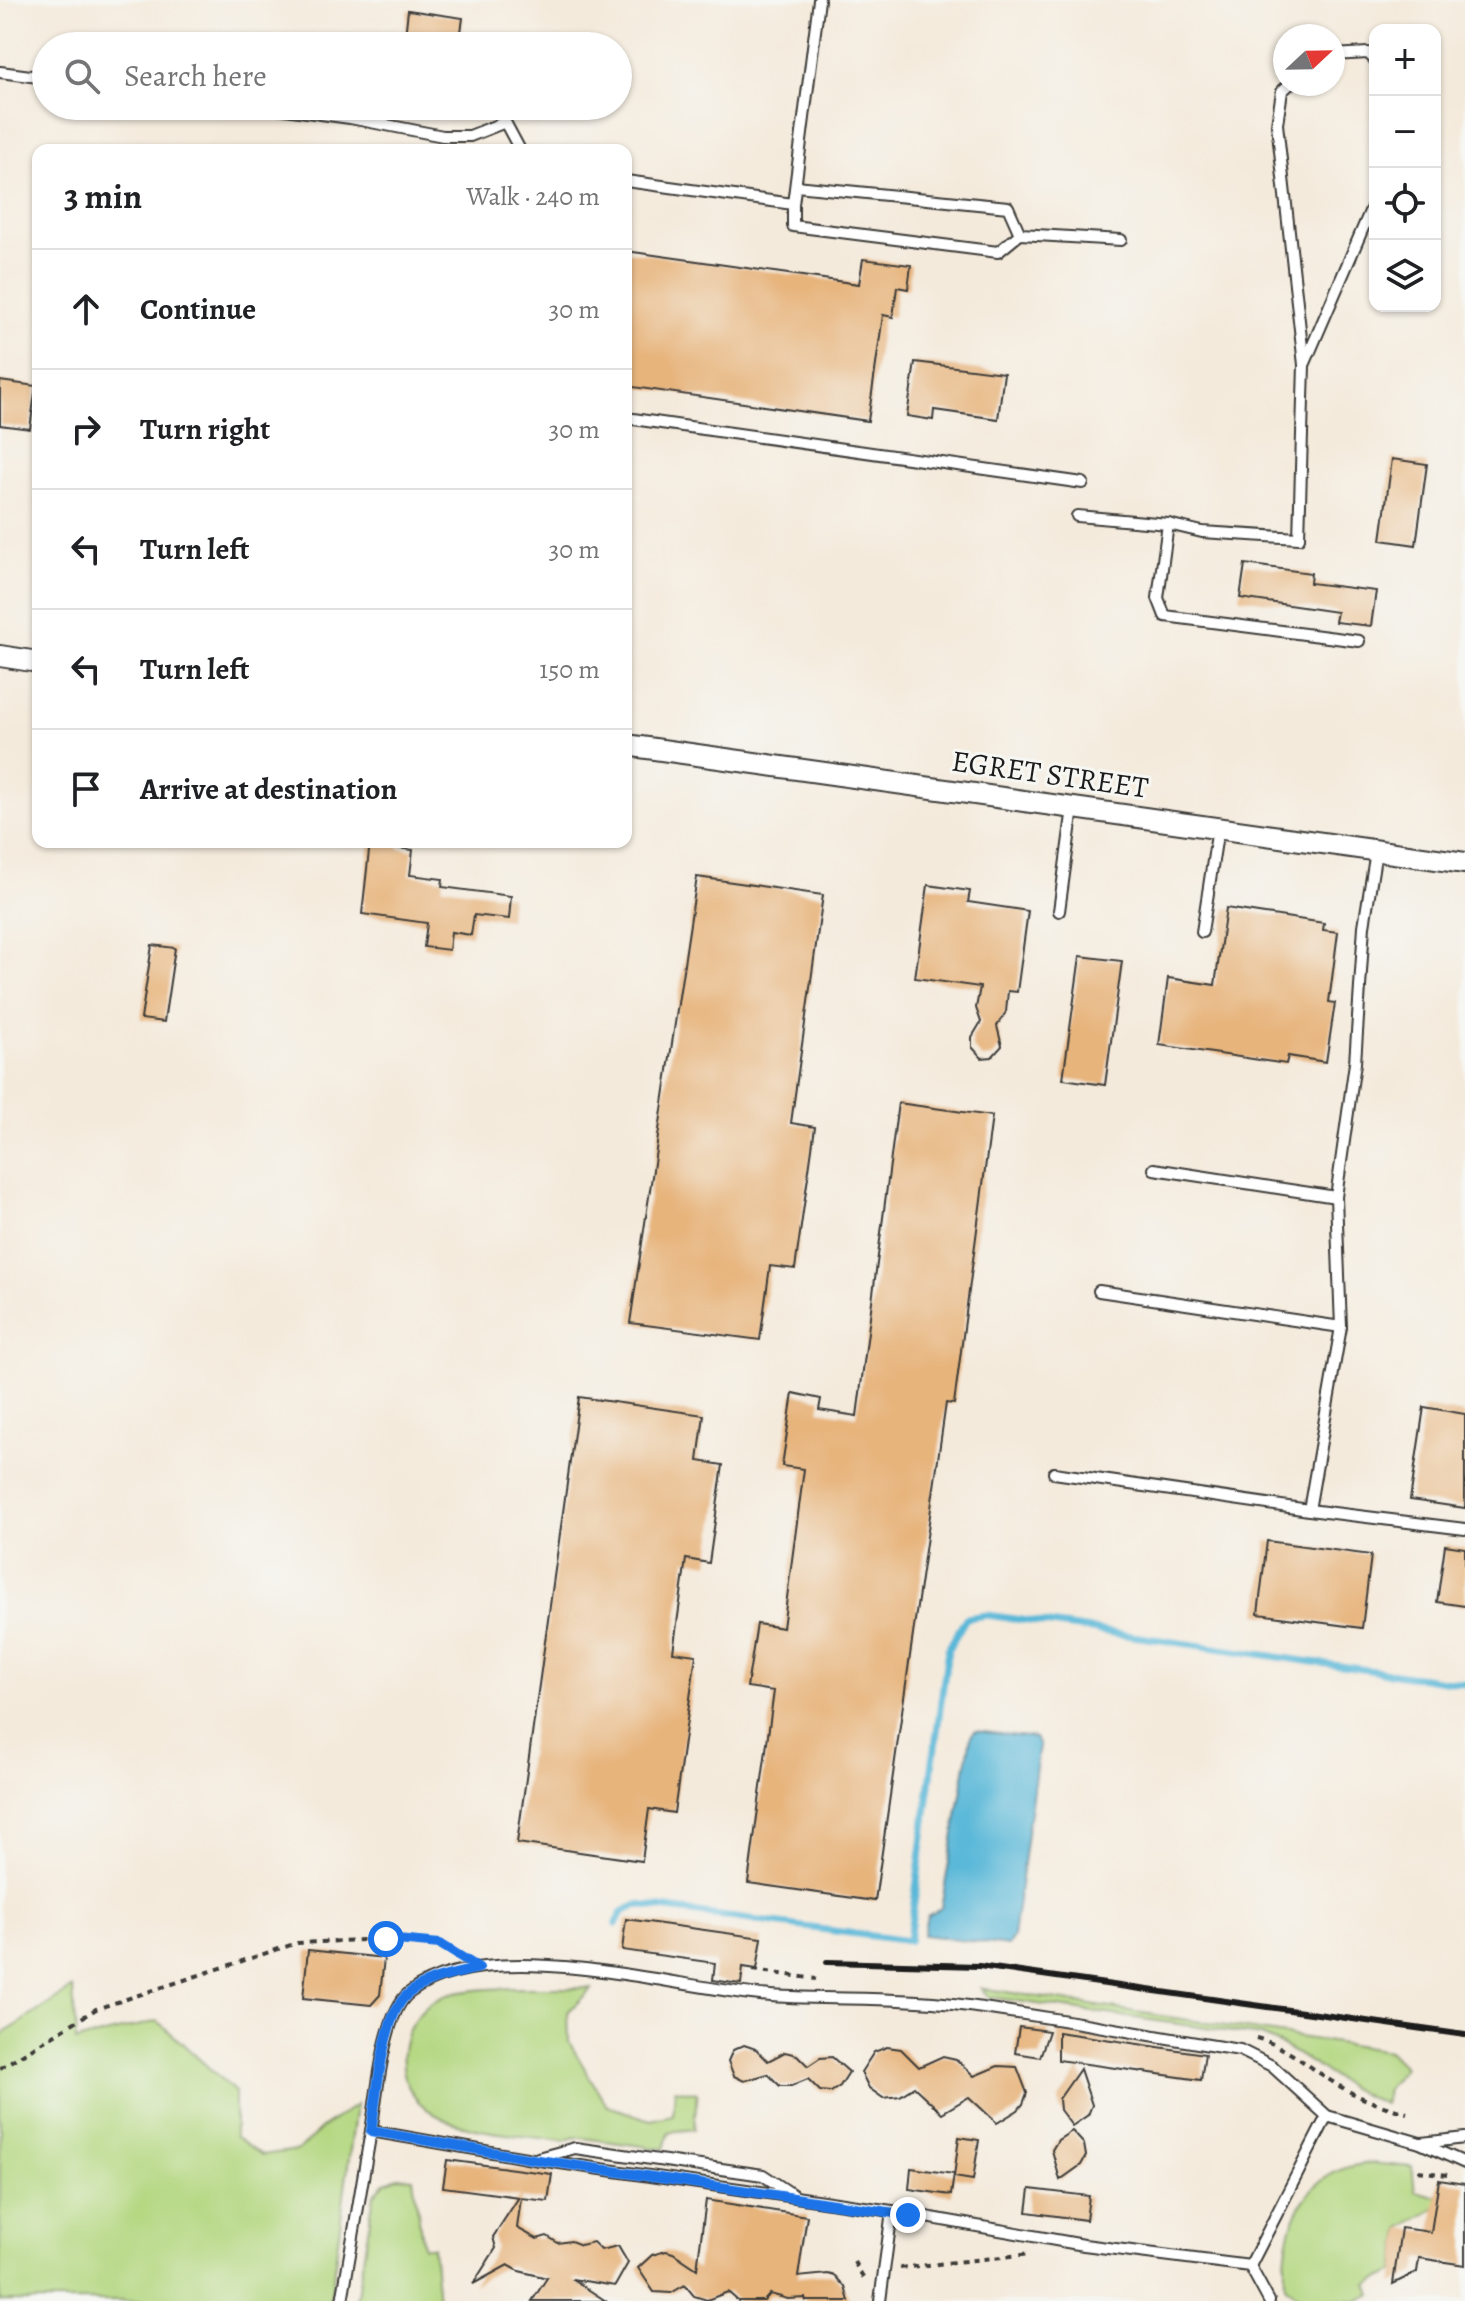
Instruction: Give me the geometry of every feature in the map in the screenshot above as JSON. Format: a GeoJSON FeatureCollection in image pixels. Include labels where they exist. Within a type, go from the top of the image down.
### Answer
{"type":"FeatureCollection","features":[{"type":"Feature","properties":{"kind":"street"},"geometry":{"type":"LineString","coordinates":[[0,656],[32,661]]}},
{"type":"Feature","properties":{"kind":"street","name":"EGRET STREET"},"geometry":{"type":"LineString","coordinates":[[632,746],[1465,863]]}},
{"type":"Feature","properties":{"kind":"lane"},"geometry":{"type":"LineString","coordinates":[[819,0],[793,204],[793,226],[998,252],[1020,234],[1121,240]]}},
{"type":"Feature","properties":{"kind":"lane"},"geometry":{"type":"LineString","coordinates":[[1345,54],[1369,54]]}},
{"type":"Feature","properties":{"kind":"lane"},"geometry":{"type":"LineString","coordinates":[[0,72],[32,76]]}},
{"type":"Feature","properties":{"kind":"lane"},"geometry":{"type":"LineString","coordinates":[[1077,516],[1168,524],[1202,532],[1299,538],[1304,365],[1277,124],[1281,96]]}},
{"type":"Feature","properties":{"kind":"lane"},"geometry":{"type":"LineString","coordinates":[[360,120],[443,136],[470,136],[505,122],[517,144]]}},
{"type":"Feature","properties":{"kind":"lane"},"geometry":{"type":"LineString","coordinates":[[632,182],[793,204]]}},
{"type":"Feature","properties":{"kind":"lane"},"geometry":{"type":"LineString","coordinates":[[796,186],[1008,207],[1020,234]]}},
{"type":"Feature","properties":{"kind":"lane"},"geometry":{"type":"LineString","coordinates":[[1304,365],[1369,214]]}},
{"type":"Feature","properties":{"kind":"lane"},"geometry":{"type":"LineString","coordinates":[[632,419],[1083,483]]}},
{"type":"Feature","properties":{"kind":"lane"},"geometry":{"type":"LineString","coordinates":[[1168,524],[1158,598],[1165,616],[1359,641]]}},
{"type":"Feature","properties":{"kind":"lane"},"geometry":{"type":"LineString","coordinates":[[1059,911],[1073,808]]}},
{"type":"Feature","properties":{"kind":"lane"},"geometry":{"type":"LineString","coordinates":[[1202,932],[1218,828]]}},
{"type":"Feature","properties":{"kind":"lane"},"geometry":{"type":"LineString","coordinates":[[1309,1510],[1341,1327],[1336,1197],[1355,1063],[1364,926],[1376,851]]}},
{"type":"Feature","properties":{"kind":"lane"},"geometry":{"type":"LineString","coordinates":[[1154,1169],[1336,1197]]}},
{"type":"Feature","properties":{"kind":"lane"},"geometry":{"type":"LineString","coordinates":[[1099,1291],[1341,1327]]}},
{"type":"Feature","properties":{"kind":"lane"},"geometry":{"type":"LineString","coordinates":[[1054,1473],[1465,1529]]}},
{"type":"Feature","properties":{"kind":"lane"},"geometry":{"type":"LineString","coordinates":[[342,2301],[390,2021],[407,1994],[441,1978],[479,1968],[563,1965],[769,1995],[951,2004],[1240,2050],[1272,2066],[1327,2116],[1420,2143],[1465,2163]]}},
{"type":"Feature","properties":{"kind":"lane"},"geometry":{"type":"LineString","coordinates":[[1250,2266],[1327,2116]]}},
{"type":"Feature","properties":{"kind":"lane"},"geometry":{"type":"LineString","coordinates":[[371,2131],[532,2159],[892,2211],[1084,2245],[1250,2266]]}},
{"type":"Feature","properties":{"kind":"lane"},"geometry":{"type":"LineString","coordinates":[[1420,2143],[1465,2138]]}},
{"type":"Feature","properties":{"kind":"lane"},"geometry":{"type":"LineString","coordinates":[[532,2159],[575,2148],[763,2175],[801,2200]]}},
{"type":"Feature","properties":{"kind":"lane"},"geometry":{"type":"LineString","coordinates":[[880,2301],[892,2211]]}},
{"type":"Feature","properties":{"kind":"lane"},"geometry":{"type":"LineString","coordinates":[[1250,2266],[1269,2301]]}},
{"type":"Feature","properties":{"kind":"path"},"geometry":{"type":"LineString","coordinates":[[0,2068],[96,2009],[297,1943],[386,1939],[440,1944],[479,1968]]}},
{"type":"Feature","properties":{"kind":"path"},"geometry":{"type":"LineString","coordinates":[[1418,2171],[1449,2175]]}},
{"type":"Feature","properties":{"kind":"path"},"geometry":{"type":"LineString","coordinates":[[897,2279],[899,2268],[1043,2253]]}},
{"type":"Feature","properties":{"kind":"green space"},"geometry":{"type":"Polygon","coordinates":[[[73,1988],[76,2041],[158,2021],[235,2092],[235,2136],[262,2155],[298,2150],[323,2127],[356,2105],[330,2301],[0,2301],[0,2036],[73,1988]]]}},
{"type":"Feature","properties":{"kind":"green space"},"geometry":{"type":"Polygon","coordinates":[[[513,1988],[592,1988],[568,2012],[569,2042],[607,2106],[651,2120],[673,2115],[675,2089],[697,2093],[694,2129],[669,2132],[664,2149],[575,2137],[564,2141],[485,2131],[459,2124],[435,2114],[417,2100],[405,2079],[403,2051],[407,2035],[426,2007],[440,1998],[471,1991],[513,1988]]]}},
{"type":"Feature","properties":{"kind":"green space"},"geometry":{"type":"Polygon","coordinates":[[[981,1988],[1388,2051],[1404,2067],[1387,2089],[1384,2104],[1261,2036],[989,1997],[981,1988]]]}},
{"type":"Feature","properties":{"kind":"green space"},"geometry":{"type":"Polygon","coordinates":[[[1371,2163],[1412,2167],[1415,2191],[1439,2197],[1438,2207],[1401,2228],[1395,2271],[1368,2284],[1372,2294],[1358,2301],[1298,2297],[1285,2285],[1285,2262],[1293,2221],[1302,2203],[1329,2176],[1348,2167],[1371,2163]]]}},
{"type":"Feature","properties":{"kind":"green space"},"geometry":{"type":"Polygon","coordinates":[[[398,2177],[413,2178],[423,2247],[433,2247],[438,2301],[356,2301],[374,2195],[385,2182],[398,2177]]]}},
{"type":"Feature","properties":{"kind":"water"},"geometry":{"type":"Polygon","coordinates":[[[975,1731],[1035,1738],[1039,1745],[1013,1937],[1008,1946],[923,1935],[927,1916],[941,1908],[971,1736],[975,1731]]]}},
{"type":"Feature","properties":{"kind":"building"},"geometry":{"type":"Polygon","coordinates":[[[408,10],[463,18],[461,32],[406,32],[408,10]]]}},
{"type":"Feature","properties":{"kind":"building"},"geometry":{"type":"Polygon","coordinates":[[[632,252],[859,284],[863,259],[911,265],[908,289],[897,287],[893,317],[883,315],[868,421],[632,387],[632,252]]]}},
{"type":"Feature","properties":{"kind":"building"},"geometry":{"type":"Polygon","coordinates":[[[915,362],[1004,373],[998,419],[934,410],[933,420],[907,416],[915,362]]]}},
{"type":"Feature","properties":{"kind":"building"},"geometry":{"type":"Polygon","coordinates":[[[0,381],[32,385],[30,429],[0,425],[0,381]]]}},
{"type":"Feature","properties":{"kind":"building"},"geometry":{"type":"Polygon","coordinates":[[[1392,459],[1427,464],[1416,545],[1381,540],[1392,459]]]}},
{"type":"Feature","properties":{"kind":"building"},"geometry":{"type":"Polygon","coordinates":[[[1245,564],[1311,573],[1310,583],[1376,591],[1371,626],[1335,622],[1337,612],[1240,598],[1245,564]]]}},
{"type":"Feature","properties":{"kind":"building"},"geometry":{"type":"Polygon","coordinates":[[[369,848],[413,850],[410,875],[443,879],[442,887],[511,896],[509,919],[474,915],[471,935],[451,932],[449,950],[424,947],[427,923],[362,914],[369,848]]]}},
{"type":"Feature","properties":{"kind":"building"},"geometry":{"type":"Polygon","coordinates":[[[697,877],[823,895],[791,1123],[815,1127],[795,1269],[770,1266],[760,1340],[630,1323],[697,877]]]}},
{"type":"Feature","properties":{"kind":"building"},"geometry":{"type":"Polygon","coordinates":[[[928,885],[970,891],[968,902],[1028,911],[1017,992],[1008,991],[1006,1012],[997,1026],[1002,1046],[992,1057],[982,1058],[972,1047],[972,1037],[981,1022],[976,1008],[980,987],[915,978],[928,885]]]}},
{"type":"Feature","properties":{"kind":"building"},"geometry":{"type":"Polygon","coordinates":[[[1226,908],[1324,923],[1323,930],[1338,932],[1329,1002],[1335,1003],[1326,1062],[1288,1056],[1286,1064],[1159,1045],[1168,978],[1215,985],[1226,908]]]}},
{"type":"Feature","properties":{"kind":"building"},"geometry":{"type":"Polygon","coordinates":[[[152,945],[175,948],[164,1022],[141,1019],[152,945]]]}},
{"type":"Feature","properties":{"kind":"building"},"geometry":{"type":"Polygon","coordinates":[[[1080,956],[1122,961],[1105,1085],[1063,1079],[1080,956]]]}},
{"type":"Feature","properties":{"kind":"building"},"geometry":{"type":"Polygon","coordinates":[[[898,1103],[992,1116],[954,1404],[946,1403],[875,1901],[748,1883],[774,1691],[747,1687],[757,1624],[783,1628],[804,1469],[782,1466],[793,1393],[821,1399],[819,1410],[857,1416],[898,1103]]]}},
{"type":"Feature","properties":{"kind":"building"},"geometry":{"type":"Polygon","coordinates":[[[579,1397],[704,1415],[698,1461],[723,1465],[709,1563],[686,1559],[673,1652],[696,1655],[674,1813],[649,1809],[642,1861],[517,1843],[579,1397]]]}},
{"type":"Feature","properties":{"kind":"building"},"geometry":{"type":"Polygon","coordinates":[[[1424,1407],[1465,1414],[1465,1508],[1410,1500],[1424,1407]]]}},
{"type":"Feature","properties":{"kind":"building"},"geometry":{"type":"Polygon","coordinates":[[[1267,1541],[1371,1555],[1362,1628],[1258,1614],[1267,1541]]]}},
{"type":"Feature","properties":{"kind":"building"},"geometry":{"type":"Polygon","coordinates":[[[1445,1545],[1465,1548],[1465,1606],[1437,1602],[1445,1545]]]}},
{"type":"Feature","properties":{"kind":"building"},"geometry":{"type":"Polygon","coordinates":[[[626,1919],[762,1938],[757,1969],[743,1967],[741,1984],[733,1983],[713,1980],[715,1963],[622,1950],[626,1919]]]}},
{"type":"Feature","properties":{"kind":"building"},"geometry":{"type":"Polygon","coordinates":[[[308,1950],[384,1958],[380,1995],[371,2005],[303,1998],[308,1950]]]}},
{"type":"Feature","properties":{"kind":"building"},"geometry":{"type":"Polygon","coordinates":[[[1019,2027],[1049,2031],[1040,2057],[1015,2053],[1019,2027]]]}},
{"type":"Feature","properties":{"kind":"building"},"geometry":{"type":"Polygon","coordinates":[[[1058,2032],[1205,2054],[1201,2080],[1058,2060],[1058,2032]]]}},
{"type":"Feature","properties":{"kind":"building"},"geometry":{"type":"Polygon","coordinates":[[[744,2045],[756,2049],[768,2061],[785,2052],[797,2055],[808,2066],[820,2058],[832,2057],[849,2072],[840,2086],[831,2092],[820,2091],[808,2079],[791,2086],[780,2086],[768,2074],[744,2081],[734,2076],[728,2061],[733,2050],[744,2045]]]}},
{"type":"Feature","properties":{"kind":"building"},"geometry":{"type":"Polygon","coordinates":[[[887,2047],[901,2049],[919,2067],[943,2056],[956,2059],[974,2076],[998,2066],[1017,2067],[1027,2093],[1023,2104],[997,2123],[969,2097],[942,2113],[914,2087],[900,2096],[883,2098],[869,2088],[861,2072],[874,2052],[887,2047]]]}},
{"type":"Feature","properties":{"kind":"building"},"geometry":{"type":"Polygon","coordinates":[[[1080,2069],[1092,2105],[1088,2115],[1072,2126],[1060,2110],[1059,2099],[1080,2069]]]}},
{"type":"Feature","properties":{"kind":"building"},"geometry":{"type":"Polygon","coordinates":[[[1072,2131],[1084,2144],[1086,2156],[1081,2165],[1060,2180],[1052,2150],[1058,2140],[1072,2131]]]}},
{"type":"Feature","properties":{"kind":"building"},"geometry":{"type":"Polygon","coordinates":[[[959,2137],[979,2140],[973,2180],[954,2177],[959,2137]]]}},
{"type":"Feature","properties":{"kind":"building"},"geometry":{"type":"Polygon","coordinates":[[[447,2160],[552,2174],[548,2201],[521,2198],[517,2228],[537,2239],[547,2236],[558,2243],[571,2241],[581,2245],[593,2242],[601,2250],[618,2246],[628,2263],[615,2286],[572,2279],[606,2301],[532,2301],[547,2278],[508,2265],[473,2284],[496,2248],[493,2237],[519,2197],[443,2187],[447,2160]]]}},
{"type":"Feature","properties":{"kind":"building"},"geometry":{"type":"Polygon","coordinates":[[[911,2168],[954,2174],[951,2195],[909,2189],[911,2168]]]}},
{"type":"Feature","properties":{"kind":"building"},"geometry":{"type":"Polygon","coordinates":[[[1439,2180],[1465,2184],[1465,2265],[1419,2258],[1417,2272],[1393,2284],[1401,2228],[1431,2232],[1439,2180]]]}},
{"type":"Feature","properties":{"kind":"building"},"geometry":{"type":"Polygon","coordinates":[[[1030,2189],[1089,2196],[1086,2220],[1027,2212],[1030,2189]]]}},
{"type":"Feature","properties":{"kind":"building"},"geometry":{"type":"Polygon","coordinates":[[[706,2200],[807,2216],[798,2277],[835,2276],[845,2287],[849,2301],[806,2301],[805,2298],[788,2299],[770,2294],[764,2301],[738,2301],[728,2292],[707,2300],[694,2296],[685,2285],[671,2293],[654,2292],[638,2268],[652,2255],[666,2251],[673,2253],[697,2269],[706,2200]]]}},
{"type":"Feature","properties":{"kind":"waterway"},"geometry":{"type":"LineString","coordinates":[[616,1923],[622,1912],[638,1905],[909,1941],[948,1649],[966,1618],[987,1615],[1465,1684]]}},
{"type":"Feature","properties":{"kind":"railway"},"geometry":{"type":"LineString","coordinates":[[827,1962],[979,1966],[1465,2035]]}},
{"type":"Feature","properties":{"kind":"route"},"geometry":{"type":"LineString","coordinates":[[386,1939],[440,1944],[479,1968],[441,1978],[407,1994],[390,2021],[371,2131],[532,2159],[908,2215]]}}]}
